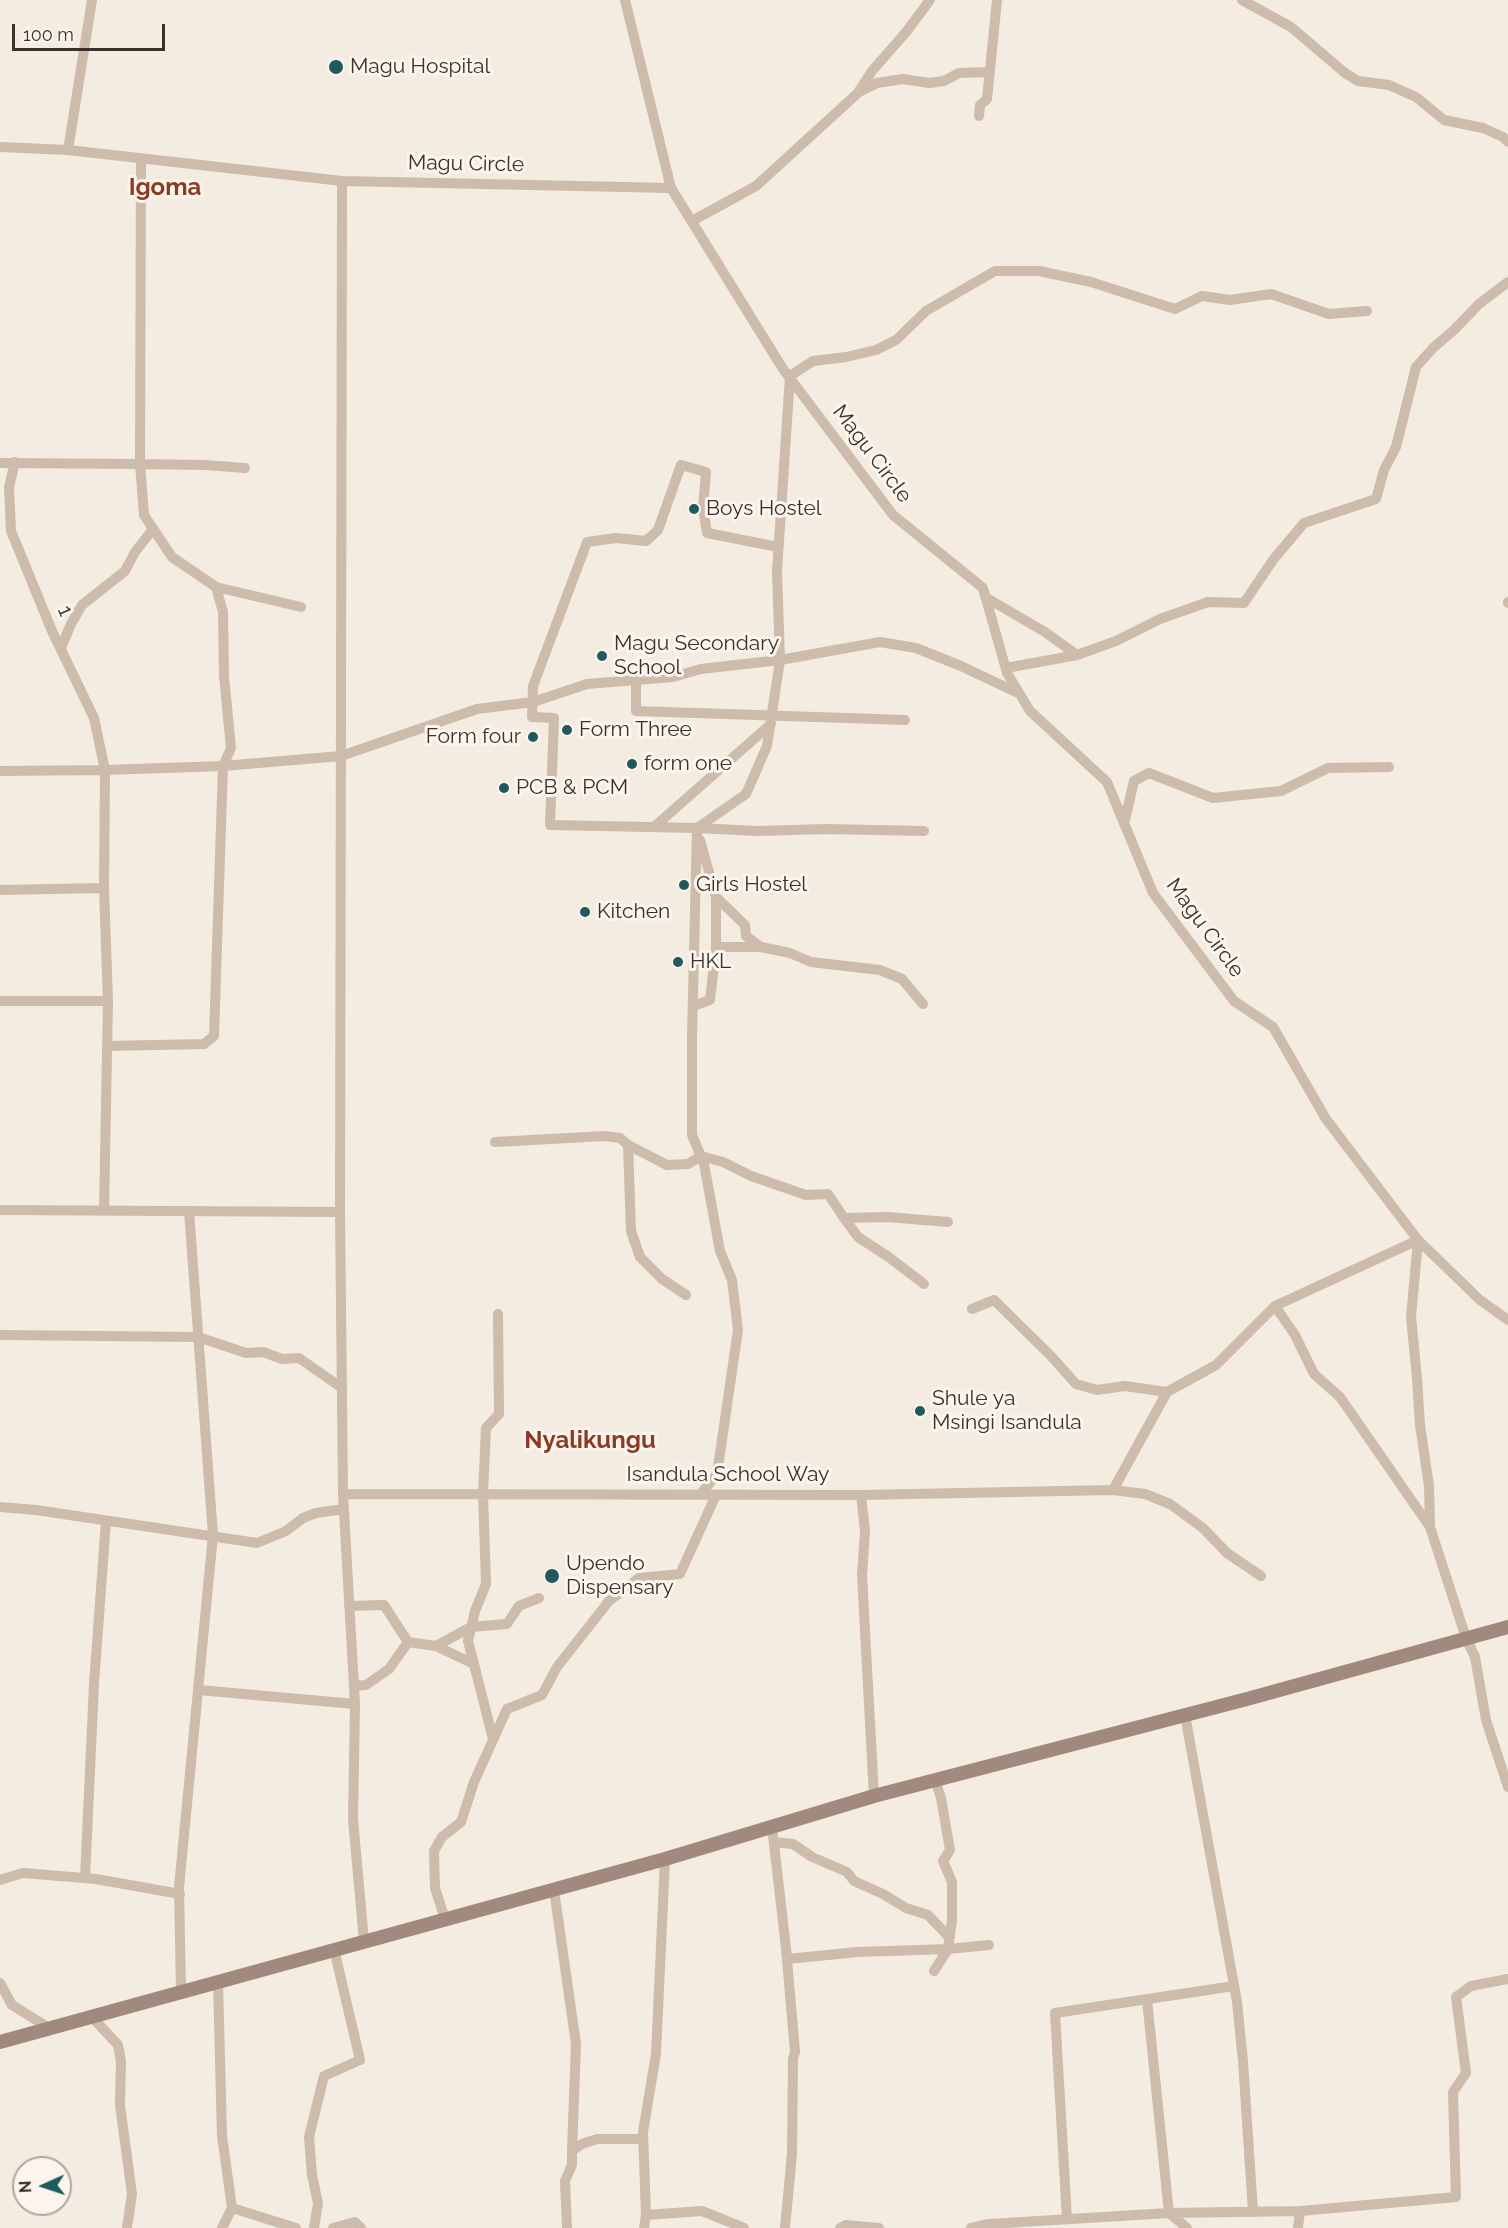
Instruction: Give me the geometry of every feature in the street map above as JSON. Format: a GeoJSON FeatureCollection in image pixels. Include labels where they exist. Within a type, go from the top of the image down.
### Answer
{"type":"FeatureCollection","features":[{"type":"Feature","properties":{"kind":"main road"},"geometry":{"type":"LineString","coordinates":[[0,2042],[666,1859],[874,1796],[1185,1715],[1508,1627]]}},
{"type":"Feature","properties":{"kind":"street"},"geometry":{"type":"LineString","coordinates":[[68,150],[92,0]]}},
{"type":"Feature","properties":{"kind":"street"},"geometry":{"type":"LineString","coordinates":[[625,0],[671,188]]}},
{"type":"Feature","properties":{"kind":"street"},"geometry":{"type":"LineString","coordinates":[[859,92],[872,71],[930,0]]}},
{"type":"Feature","properties":{"kind":"street"},"geometry":{"type":"LineString","coordinates":[[979,116],[980,105],[987,99],[997,0]]}},
{"type":"Feature","properties":{"kind":"street"},"geometry":{"type":"LineString","coordinates":[[1242,0],[1291,27],[1345,73],[1358,81],[1389,85],[1416,97],[1444,120],[1484,128],[1508,142]]}},
{"type":"Feature","properties":{"kind":"street"},"geometry":{"type":"LineString","coordinates":[[692,221],[756,186],[859,92],[877,83],[903,79],[929,83],[944,81],[959,73],[989,72]]}},
{"type":"Feature","properties":{"kind":"street","name":"Magu Circle"},"geometry":{"type":"LineString","coordinates":[[0,147],[68,150],[342,181],[671,188],[783,369],[892,515],[983,588],[1006,668],[1019,693],[1030,711],[1107,782],[1153,893],[1234,1000],[1273,1027],[1326,1119],[1418,1240],[1480,1300],[1508,1320]]}},
{"type":"Feature","properties":{"kind":"street"},"geometry":{"type":"LineString","coordinates":[[141,158],[140,464],[144,515],[172,557],[216,587],[301,607]]}},
{"type":"Feature","properties":{"kind":"street"},"geometry":{"type":"LineString","coordinates":[[342,181],[340,1212],[343,1494],[354,1686],[353,1819],[364,1941]]}},
{"type":"Feature","properties":{"kind":"street"},"geometry":{"type":"LineString","coordinates":[[697,828],[746,794],[767,746],[780,660],[777,571],[790,376],[813,361],[876,350],[896,340],[926,311],[995,271],[1050,273],[1091,282],[1175,309],[1202,296],[1230,300],[1271,294],[1329,314],[1367,311]]}},
{"type":"Feature","properties":{"kind":"street"},"geometry":{"type":"LineString","coordinates":[[1006,668],[1077,655],[1116,641],[1160,619],[1208,602],[1244,603],[1273,560],[1304,523],[1376,499],[1384,470],[1396,447],[1416,368],[1433,348],[1479,304],[1508,282]]}},
{"type":"Feature","properties":{"kind":"street","name":"1"},"geometry":{"type":"LineString","coordinates":[[15,462],[9,487],[11,531],[94,718],[105,771],[104,888],[108,1000],[104,1211]]}},
{"type":"Feature","properties":{"kind":"street"},"geometry":{"type":"LineString","coordinates":[[0,463],[205,465],[245,468]]}},
{"type":"Feature","properties":{"kind":"street"},"geometry":{"type":"LineString","coordinates":[[778,547],[708,533],[704,508],[706,472],[681,465],[658,530],[646,542],[616,538],[587,542],[533,686],[532,717],[554,718],[550,825],[757,831],[924,831]]}},
{"type":"Feature","properties":{"kind":"street"},"geometry":{"type":"LineString","coordinates":[[61,648],[82,605],[125,571],[135,552],[153,529]]}},
{"type":"Feature","properties":{"kind":"street"},"geometry":{"type":"LineString","coordinates":[[106,1046],[204,1044],[214,1036],[223,766],[231,748],[224,676],[222,612],[216,587]]}},
{"type":"Feature","properties":{"kind":"street"},"geometry":{"type":"LineString","coordinates":[[986,597],[1045,632],[1077,655]]}},
{"type":"Feature","properties":{"kind":"street"},"geometry":{"type":"LineString","coordinates":[[0,771],[105,771],[223,766],[341,756],[477,709],[533,702],[587,684],[673,676],[701,669],[780,660],[880,642],[916,648],[1019,693]]}},
{"type":"Feature","properties":{"kind":"street"},"geometry":{"type":"LineString","coordinates":[[636,680],[636,711],[772,719],[905,720]]}},
{"type":"Feature","properties":{"kind":"street"},"geometry":{"type":"LineString","coordinates":[[654,827],[772,719]]}},
{"type":"Feature","properties":{"kind":"street"},"geometry":{"type":"LineString","coordinates":[[1124,824],[1134,781],[1149,772],[1213,798],[1281,791],[1328,768],[1389,767]]}},
{"type":"Feature","properties":{"kind":"street"},"geometry":{"type":"LineString","coordinates":[[693,1006],[710,1000],[716,947],[716,897],[697,828]]}},
{"type":"Feature","properties":{"kind":"street"},"geometry":{"type":"LineString","coordinates":[[697,828],[692,1135],[704,1164],[720,1251],[732,1280],[738,1330],[717,1474],[700,1495]]}},
{"type":"Feature","properties":{"kind":"street"},"geometry":{"type":"LineString","coordinates":[[0,890],[104,888]]}},
{"type":"Feature","properties":{"kind":"street"},"geometry":{"type":"LineString","coordinates":[[716,897],[746,925],[746,936],[761,947]]}},
{"type":"Feature","properties":{"kind":"street"},"geometry":{"type":"LineString","coordinates":[[716,947],[761,947],[790,953],[811,962],[880,970],[902,980],[923,1004]]}},
{"type":"Feature","properties":{"kind":"street"},"geometry":{"type":"LineString","coordinates":[[0,1001],[108,1000]]}},
{"type":"Feature","properties":{"kind":"street"},"geometry":{"type":"LineString","coordinates":[[495,1142],[605,1136],[620,1138],[628,1145],[667,1165],[688,1164],[701,1156],[723,1162],[751,1176],[806,1194],[828,1194],[858,1237],[924,1284]]}},
{"type":"Feature","properties":{"kind":"street"},"geometry":{"type":"LineString","coordinates":[[628,1145],[631,1232],[640,1257],[662,1279],[686,1294]]}},
{"type":"Feature","properties":{"kind":"street"},"geometry":{"type":"LineString","coordinates":[[0,1210],[340,1212]]}},
{"type":"Feature","properties":{"kind":"street"},"geometry":{"type":"LineString","coordinates":[[181,1991],[180,1894],[213,1535],[189,1211]]}},
{"type":"Feature","properties":{"kind":"street"},"geometry":{"type":"LineString","coordinates":[[844,1218],[887,1217],[948,1222]]}},
{"type":"Feature","properties":{"kind":"street"},"geometry":{"type":"LineString","coordinates":[[1113,1490],[1167,1392],[1215,1365],[1275,1305],[1418,1240],[1411,1317],[1420,1425],[1430,1486],[1430,1527]]}},
{"type":"Feature","properties":{"kind":"street"},"geometry":{"type":"LineString","coordinates":[[972,1309],[993,1300],[1051,1356],[1076,1384],[1097,1390],[1125,1386],[1167,1392]]}},
{"type":"Feature","properties":{"kind":"street"},"geometry":{"type":"LineString","coordinates":[[1275,1305],[1295,1335],[1314,1374],[1340,1396],[1430,1527],[1466,1638],[1475,1658],[1486,1720],[1508,1787]]}},
{"type":"Feature","properties":{"kind":"street"},"geometry":{"type":"LineString","coordinates":[[493,1739],[468,1641],[475,1611],[486,1584],[483,1494],[486,1428],[499,1414],[498,1314]]}},
{"type":"Feature","properties":{"kind":"street"},"geometry":{"type":"LineString","coordinates":[[0,1335],[198,1337],[246,1353],[263,1352],[282,1359],[299,1358],[342,1388]]}},
{"type":"Feature","properties":{"kind":"street","name":"Isandula School Way"},"geometry":{"type":"LineString","coordinates":[[343,1494],[861,1495],[1113,1490],[1145,1494],[1170,1504],[1203,1528],[1227,1553],[1261,1576]]}},
{"type":"Feature","properties":{"kind":"street"},"geometry":{"type":"LineString","coordinates":[[446,1919],[435,1888],[434,1851],[442,1837],[460,1822],[474,1782],[507,1709],[542,1695],[569,1650],[609,1601],[639,1578],[680,1574],[716,1495]]}},
{"type":"Feature","properties":{"kind":"street"},"geometry":{"type":"LineString","coordinates":[[861,1495],[865,1531],[862,1575],[874,1796]]}},
{"type":"Feature","properties":{"kind":"street"},"geometry":{"type":"LineString","coordinates":[[0,1507],[36,1509],[257,1543],[286,1531],[303,1518],[316,1513],[344,1509]]}},
{"type":"Feature","properties":{"kind":"street"},"geometry":{"type":"LineString","coordinates":[[85,1878],[94,1684],[106,1521]]}},
{"type":"Feature","properties":{"kind":"street"},"geometry":{"type":"LineString","coordinates":[[436,1646],[471,1627],[507,1624],[519,1606],[539,1598]]}},
{"type":"Feature","properties":{"kind":"street"},"geometry":{"type":"LineString","coordinates":[[349,1606],[384,1605],[408,1642],[436,1646],[474,1664]]}},
{"type":"Feature","properties":{"kind":"street"},"geometry":{"type":"LineString","coordinates":[[354,1686],[366,1685],[389,1669],[408,1642]]}},
{"type":"Feature","properties":{"kind":"street"},"geometry":{"type":"LineString","coordinates":[[199,1690],[354,1704]]}},
{"type":"Feature","properties":{"kind":"street"},"geometry":{"type":"LineString","coordinates":[[1185,1715],[1234,1986],[1243,2061],[1253,2212]]}},
{"type":"Feature","properties":{"kind":"street"},"geometry":{"type":"LineString","coordinates":[[934,1971],[948,1949],[952,1920],[952,1882],[943,1861],[950,1850],[941,1798],[935,1780]]}},
{"type":"Feature","properties":{"kind":"street"},"geometry":{"type":"LineString","coordinates":[[772,1827],[795,2052],[792,2154],[785,2228]]}},
{"type":"Feature","properties":{"kind":"street"},"geometry":{"type":"LineString","coordinates":[[774,1842],[793,1844],[812,1857],[846,1872],[854,1881],[883,1894],[906,1908],[928,1915],[949,1936]]}},
{"type":"Feature","properties":{"kind":"street"},"geometry":{"type":"LineString","coordinates":[[644,2228],[646,2215],[643,2139],[656,2054],[666,1859]]}},
{"type":"Feature","properties":{"kind":"street"},"geometry":{"type":"LineString","coordinates":[[0,1880],[23,1873],[85,1878],[180,1894]]}},
{"type":"Feature","properties":{"kind":"street"},"geometry":{"type":"LineString","coordinates":[[554,1890],[576,2044],[572,2165],[565,2181],[567,2228]]}},
{"type":"Feature","properties":{"kind":"street"},"geometry":{"type":"LineString","coordinates":[[787,1959],[858,1952],[948,1949],[989,1945]]}},
{"type":"Feature","properties":{"kind":"street"},"geometry":{"type":"LineString","coordinates":[[315,2228],[318,2203],[312,2175],[309,2137],[324,2076],[360,2060],[334,1949]]}},
{"type":"Feature","properties":{"kind":"street"},"geometry":{"type":"LineString","coordinates":[[971,2228],[989,2224],[1169,2213],[1300,2211],[1456,2197],[1453,2092],[1466,2073],[1456,1997],[1471,1986],[1508,1978]]}},
{"type":"Feature","properties":{"kind":"street"},"geometry":{"type":"LineString","coordinates":[[218,1981],[222,2136],[232,2208],[222,2228]]}},
{"type":"Feature","properties":{"kind":"street"},"geometry":{"type":"LineString","coordinates":[[0,1983],[12,2005],[49,2028]]}},
{"type":"Feature","properties":{"kind":"street"},"geometry":{"type":"LineString","coordinates":[[1067,2219],[1055,2013],[1234,1986]]}},
{"type":"Feature","properties":{"kind":"street"},"geometry":{"type":"LineString","coordinates":[[1147,2000],[1169,2213],[1187,2228]]}},
{"type":"Feature","properties":{"kind":"street"},"geometry":{"type":"LineString","coordinates":[[91,2016],[118,2045],[122,2061],[120,2105],[132,2194],[128,2228]]}},
{"type":"Feature","properties":{"kind":"street"},"geometry":{"type":"LineString","coordinates":[[572,2151],[582,2144],[597,2139],[614,2138],[630,2141],[643,2139]]}},
{"type":"Feature","properties":{"kind":"street"},"geometry":{"type":"LineString","coordinates":[[232,2208],[296,2228]]}},
{"type":"Feature","properties":{"kind":"street"},"geometry":{"type":"LineString","coordinates":[[646,2215],[702,2211],[744,2228]]}},
{"type":"Feature","properties":{"kind":"street"},"geometry":{"type":"LineString","coordinates":[[1298,2228],[1300,2211]]}},
{"type":"Feature","properties":{"kind":"street"},"geometry":{"type":"LineString","coordinates":[[333,2228],[355,2222],[361,2228]]}},
{"type":"Feature","properties":{"kind":"street"},"geometry":{"type":"LineString","coordinates":[[840,2228],[846,2225],[879,2228]]}},
{"type":"Feature","properties":{"kind":"place","name":"Magu Hospital"},"geometry":{"type":"Point","coordinates":[336,67]}},
{"type":"Feature","properties":{"kind":"place","name":"Boys Hostel"},"geometry":{"type":"Point","coordinates":[694,509]}},
{"type":"Feature","properties":{"kind":"place","name":"Magu Secondary School"},"geometry":{"type":"Point","coordinates":[602,656]}},
{"type":"Feature","properties":{"kind":"place","name":"Form Three"},"geometry":{"type":"Point","coordinates":[567,730]}},
{"type":"Feature","properties":{"kind":"place","name":"Form four"},"geometry":{"type":"Point","coordinates":[533,737]}},
{"type":"Feature","properties":{"kind":"place","name":"form one"},"geometry":{"type":"Point","coordinates":[632,764]}},
{"type":"Feature","properties":{"kind":"place","name":"PCB & PCM"},"geometry":{"type":"Point","coordinates":[504,788]}},
{"type":"Feature","properties":{"kind":"place","name":"Girls Hostel"},"geometry":{"type":"Point","coordinates":[684,885]}},
{"type":"Feature","properties":{"kind":"place","name":"Kitchen"},"geometry":{"type":"Point","coordinates":[585,912]}},
{"type":"Feature","properties":{"kind":"place","name":"HKL"},"geometry":{"type":"Point","coordinates":[678,962]}},
{"type":"Feature","properties":{"kind":"place","name":"Shule ya Msingi Isandula"},"geometry":{"type":"Point","coordinates":[920,1411]}},
{"type":"Feature","properties":{"kind":"place","name":"Upendo Dispensary"},"geometry":{"type":"Point","coordinates":[552,1576]}},
{"type":"Feature","properties":{"kind":"district","name":"Igoma"},"geometry":{"type":"Point","coordinates":[165,188]}},
{"type":"Feature","properties":{"kind":"district","name":"Nyalikungu"},"geometry":{"type":"Point","coordinates":[590,1441]}}]}
